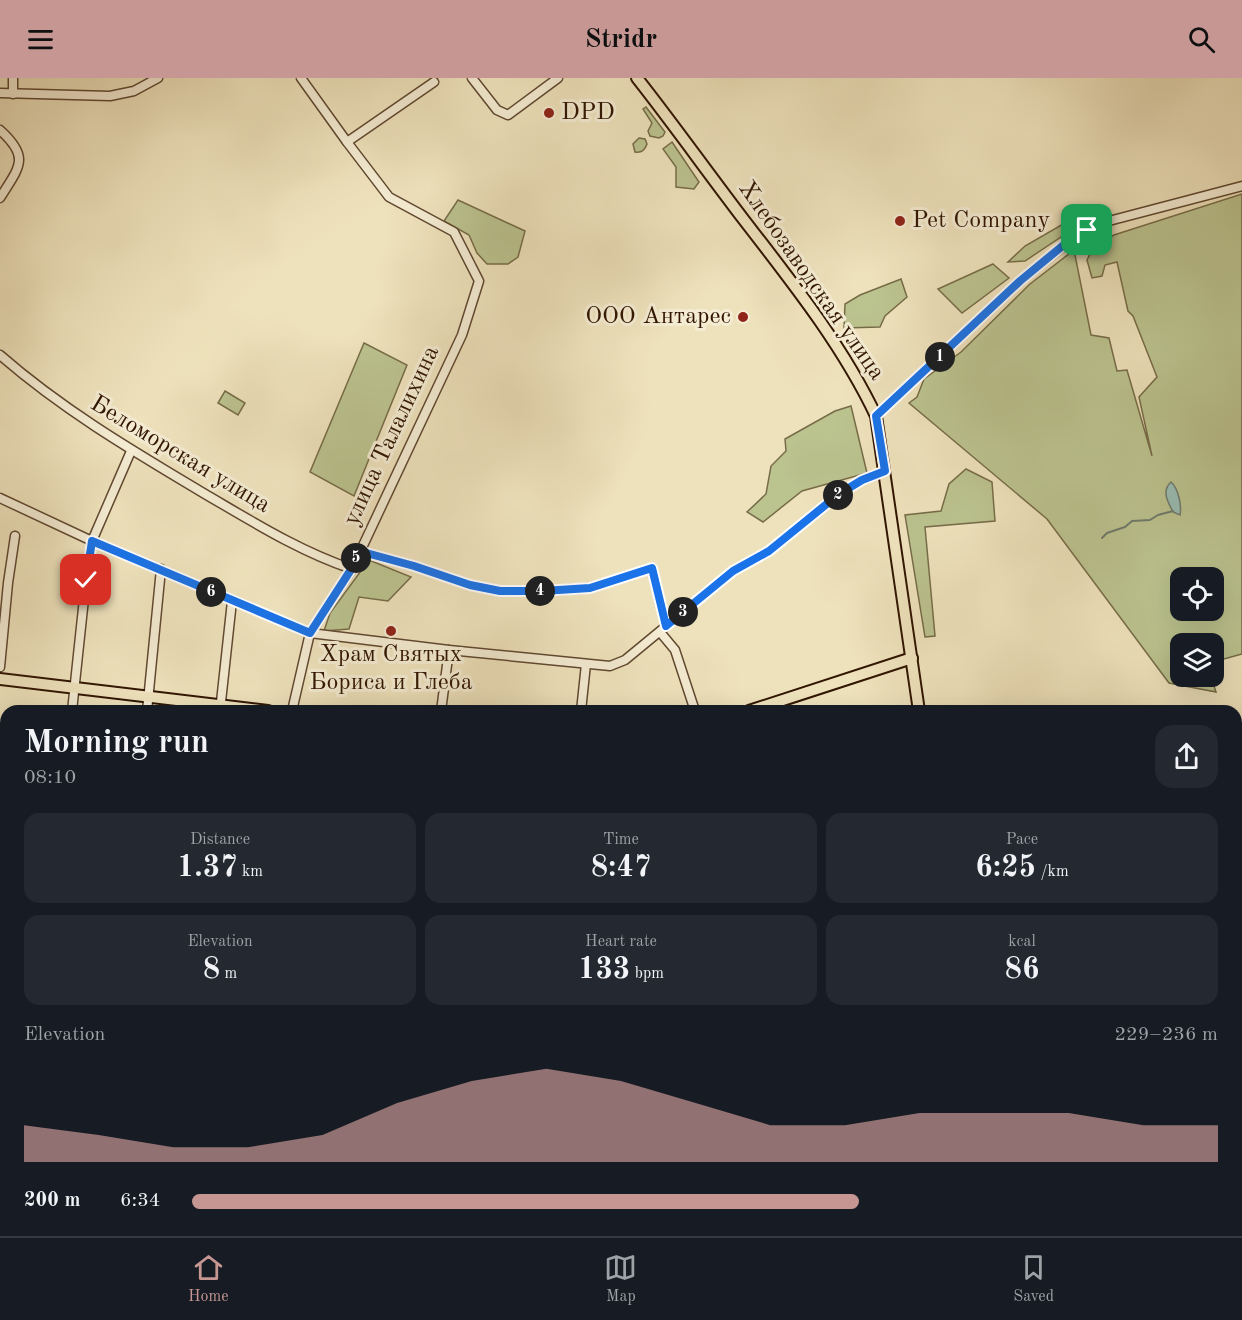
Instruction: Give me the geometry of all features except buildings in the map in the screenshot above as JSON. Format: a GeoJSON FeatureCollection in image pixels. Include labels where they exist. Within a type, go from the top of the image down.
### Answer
{"type":"FeatureCollection","features":[{"type":"Feature","properties":{"kind":"main road","name":"Хлебозаводская улица"},"geometry":{"type":"LineString","coordinates":[[637,78],[764,245],[838,349],[855,374],[876,416],[918,705]]}},
{"type":"Feature","properties":{"kind":"main road"},"geometry":{"type":"LineString","coordinates":[[767,705],[912,658]]}},
{"type":"Feature","properties":{"kind":"main road"},"geometry":{"type":"LineString","coordinates":[[0,679],[201,705]]}},
{"type":"Feature","properties":{"kind":"street"},"geometry":{"type":"LineString","coordinates":[[13,78],[13,94]]}},
{"type":"Feature","properties":{"kind":"street"},"geometry":{"type":"LineString","coordinates":[[0,88],[0,93],[13,94],[110,96],[134,91],[158,78]]}},
{"type":"Feature","properties":{"kind":"street"},"geometry":{"type":"LineString","coordinates":[[301,78],[347,142],[434,82]]}},
{"type":"Feature","properties":{"kind":"street"},"geometry":{"type":"LineString","coordinates":[[472,78],[497,110],[508,115],[558,78]]}},
{"type":"Feature","properties":{"kind":"street"},"geometry":{"type":"LineString","coordinates":[[0,130],[18,148],[20,159],[15,174],[0,198]]}},
{"type":"Feature","properties":{"kind":"street","name":"улица Талалихина"},"geometry":{"type":"LineString","coordinates":[[293,705],[310,633],[352,568],[462,335],[479,281],[454,232],[389,197],[347,142]]}},
{"type":"Feature","properties":{"kind":"street"},"geometry":{"type":"LineString","coordinates":[[876,416],[1020,281],[1076,236],[1105,222],[1242,186]]}},
{"type":"Feature","properties":{"kind":"street","name":"Беломорская улица"},"geometry":{"type":"LineString","coordinates":[[0,355],[65,408],[131,451],[285,542],[330,562],[352,568]]}},
{"type":"Feature","properties":{"kind":"street"},"geometry":{"type":"LineString","coordinates":[[73,705],[92,541],[131,451]]}},
{"type":"Feature","properties":{"kind":"street"},"geometry":{"type":"LineString","coordinates":[[0,498],[92,541],[310,633],[610,666],[625,660],[733,571],[769,551],[839,494],[862,480],[885,471]]}},
{"type":"Feature","properties":{"kind":"street"},"geometry":{"type":"LineString","coordinates":[[0,667],[4,583],[15,536]]}},
{"type":"Feature","properties":{"kind":"street"},"geometry":{"type":"LineString","coordinates":[[359,551],[470,585],[500,591],[590,588],[652,568],[663,629],[675,650],[693,705]]}},
{"type":"Feature","properties":{"kind":"street"},"geometry":{"type":"LineString","coordinates":[[148,705],[161,569]]}},
{"type":"Feature","properties":{"kind":"street"},"geometry":{"type":"LineString","coordinates":[[220,705],[232,601]]}},
{"type":"Feature","properties":{"kind":"street"},"geometry":{"type":"LineString","coordinates":[[442,705],[449,650]]}},
{"type":"Feature","properties":{"kind":"street"},"geometry":{"type":"LineString","coordinates":[[582,705],[586,664]]}},
{"type":"Feature","properties":{"kind":"green space"},"geometry":{"type":"Polygon","coordinates":[[[646,107],[665,132],[659,138],[650,136],[648,131],[652,123],[643,109],[646,107]]]}},
{"type":"Feature","properties":{"kind":"green space"},"geometry":{"type":"Polygon","coordinates":[[[639,138],[645,139],[647,144],[642,151],[635,152],[633,144],[639,138]]]}},
{"type":"Feature","properties":{"kind":"green space"},"geometry":{"type":"Polygon","coordinates":[[[672,142],[699,182],[694,189],[676,187],[676,167],[663,149],[672,142]]]}},
{"type":"Feature","properties":{"kind":"green space"},"geometry":{"type":"Polygon","coordinates":[[[1242,194],[1242,654],[1224,659],[1224,633],[1170,633],[1170,683],[1047,519],[909,403],[917,397],[924,379],[961,352],[1030,284],[1074,250],[1091,335],[1109,338],[1117,371],[1127,370],[1152,456],[1139,397],[1157,377],[1133,316],[1128,311],[1117,262],[1105,265],[1102,276],[1092,278],[1087,260],[1094,246],[1114,235],[1242,194]]]}},
{"type":"Feature","properties":{"kind":"green space"},"geometry":{"type":"Polygon","coordinates":[[[458,200],[525,231],[518,257],[508,264],[487,264],[477,253],[469,235],[444,221],[458,200]]]}},
{"type":"Feature","properties":{"kind":"green space"},"geometry":{"type":"Polygon","coordinates":[[[1088,219],[1025,261],[1008,262],[1025,246],[1070,220],[1088,219]]]}},
{"type":"Feature","properties":{"kind":"green space"},"geometry":{"type":"Polygon","coordinates":[[[993,264],[1009,278],[962,313],[938,289],[993,264]]]}},
{"type":"Feature","properties":{"kind":"green space"},"geometry":{"type":"Polygon","coordinates":[[[901,279],[907,297],[885,316],[880,327],[844,328],[845,304],[860,295],[901,279]]]}},
{"type":"Feature","properties":{"kind":"green space"},"geometry":{"type":"Polygon","coordinates":[[[364,343],[407,365],[354,496],[310,472],[364,343]]]}},
{"type":"Feature","properties":{"kind":"green space"},"geometry":{"type":"Polygon","coordinates":[[[225,391],[245,403],[238,415],[218,403],[225,391]]]}},
{"type":"Feature","properties":{"kind":"green space"},"geometry":{"type":"Polygon","coordinates":[[[851,406],[867,473],[802,491],[763,522],[747,512],[766,494],[771,466],[786,451],[785,439],[835,411],[851,406]]]}},
{"type":"Feature","properties":{"kind":"green space"},"geometry":{"type":"Polygon","coordinates":[[[966,469],[992,482],[995,521],[925,527],[935,636],[925,637],[905,515],[941,511],[949,484],[966,469]]]}},
{"type":"Feature","properties":{"kind":"green space"},"geometry":{"type":"Polygon","coordinates":[[[369,560],[411,577],[388,601],[359,597],[349,629],[324,631],[330,613],[369,560]]]}},
{"type":"Feature","properties":{"kind":"green space"},"geometry":{"type":"Polygon","coordinates":[[[1190,687],[1214,687],[1216,692],[1190,687]]]}},
{"type":"Feature","properties":{"kind":"water"},"geometry":{"type":"Polygon","coordinates":[[[1171,482],[1179,497],[1180,515],[1173,512],[1166,497],[1166,489],[1171,482]]]}},
{"type":"Feature","properties":{"kind":"waterway"},"geometry":{"type":"LineString","coordinates":[[1102,538],[1107,533],[1125,527],[1132,521],[1150,520],[1173,511]]}},
{"type":"Feature","properties":{"kind":"place","name":"DPD"},"geometry":{"type":"Point","coordinates":[549,113]}},
{"type":"Feature","properties":{"kind":"place","name":"Pet Company"},"geometry":{"type":"Point","coordinates":[900,221]}},
{"type":"Feature","properties":{"kind":"place","name":"ООО Антарес"},"geometry":{"type":"Point","coordinates":[743,317]}},
{"type":"Feature","properties":{"kind":"place","name":"Храм Святых Бориса и Глеба"},"geometry":{"type":"Point","coordinates":[391,631]}},
{"type":"Feature","properties":{"kind":"route"},"geometry":{"type":"LineString","coordinates":[[86,580],[92,541],[310,633],[352,568],[359,551],[470,585],[500,591],[590,588],[652,568],[666,626],[733,571],[769,551],[839,494],[862,480],[885,471],[876,416],[1020,281],[1066,243],[1087,230]]}}]}
